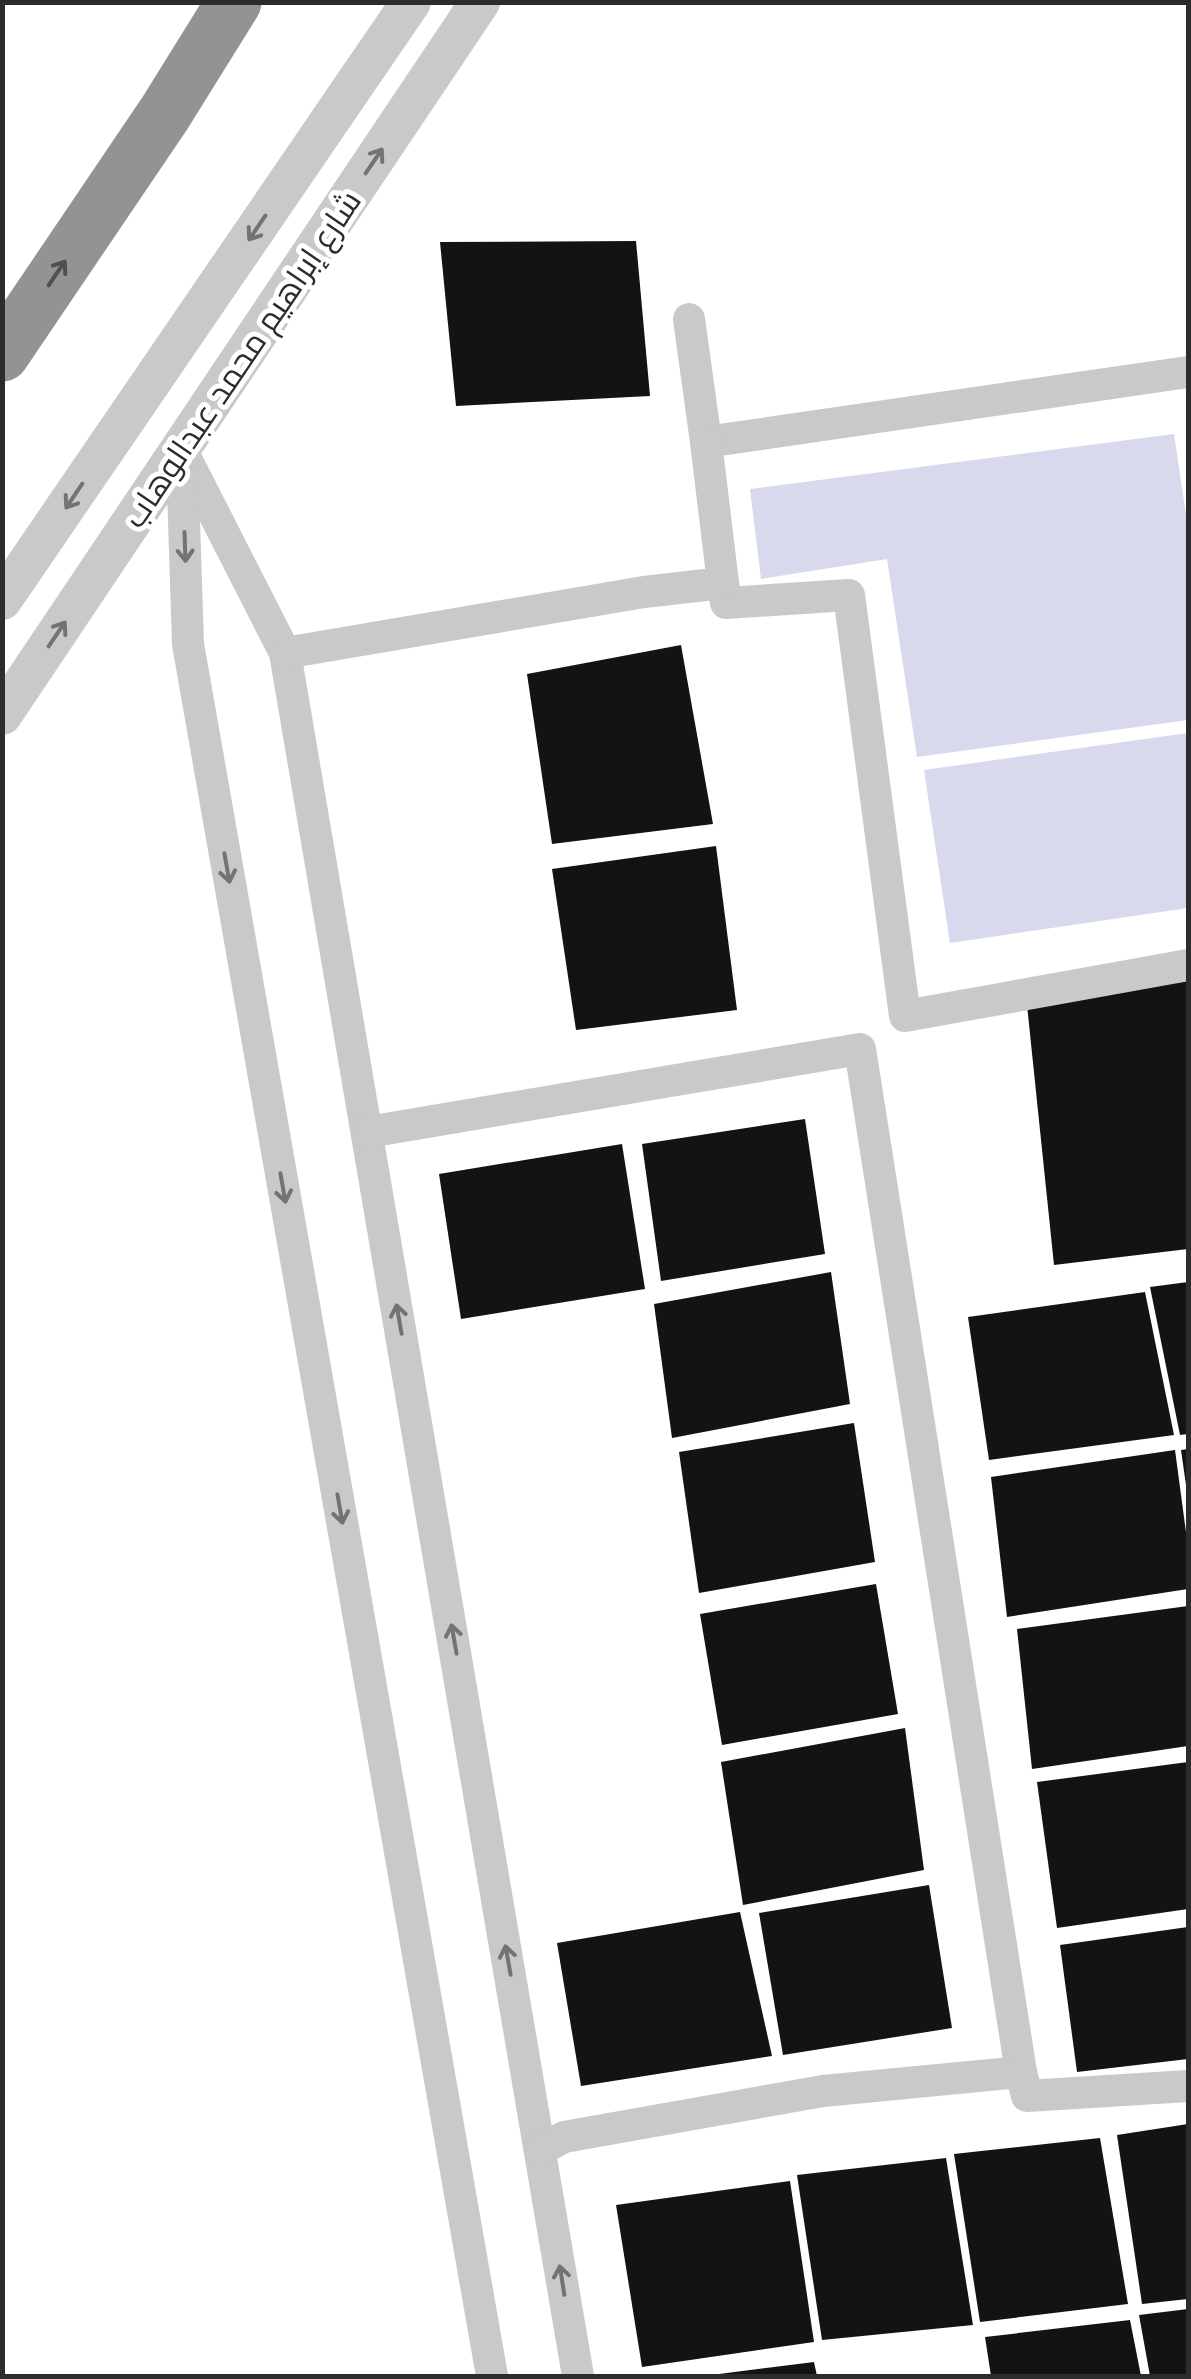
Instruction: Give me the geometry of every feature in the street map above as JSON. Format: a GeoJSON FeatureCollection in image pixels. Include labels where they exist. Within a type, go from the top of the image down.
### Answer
{"type":"FeatureCollection","features":[{"type":"Feature","properties":{"kind":"highway"},"geometry":{"type":"LineString","coordinates":[[2,354],[165,113],[234,2]]}},
{"type":"Feature","properties":{"kind":"street"},"geometry":{"type":"LineString","coordinates":[[2,600],[411,2]]}},
{"type":"Feature","properties":{"kind":"street","name":"شارع إبراهيم محمد عبدالوهاب"},"geometry":{"type":"LineString","coordinates":[[2,715],[480,2]]}},
{"type":"Feature","properties":{"kind":"street"},"geometry":{"type":"LineString","coordinates":[[689,319],[726,603],[849,595],[905,1016]]}},
{"type":"Feature","properties":{"kind":"street"},"geometry":{"type":"LineString","coordinates":[[706,442],[1188,372]]}},
{"type":"Feature","properties":{"kind":"street"},"geometry":{"type":"LineString","coordinates":[[182,450],[285,653],[578,2376]]}},
{"type":"Feature","properties":{"kind":"street"},"geometry":{"type":"LineString","coordinates":[[182,450],[188,644],[492,2376]]}},
{"type":"Feature","properties":{"kind":"street"},"geometry":{"type":"LineString","coordinates":[[285,653],[625,595],[723,583]]}},
{"type":"Feature","properties":{"kind":"street"},"geometry":{"type":"LineString","coordinates":[[368,1132],[860,1050],[905,1016],[1188,965]]}},
{"type":"Feature","properties":{"kind":"street"},"geometry":{"type":"LineString","coordinates":[[860,1050],[1027,2096],[1188,2086]]}},
{"type":"Feature","properties":{"kind":"street"},"geometry":{"type":"LineString","coordinates":[[540,2150],[564,2136],[823,2091],[1021,2072]]}},
{"type":"Feature","properties":{"kind":"shaded area"},"geometry":{"type":"Polygon","coordinates":[[[1174,434],[1188,528],[1188,720],[917,757],[887,559],[761,579],[750,489],[1174,434]]]}},
{"type":"Feature","properties":{"kind":"shaded area"},"geometry":{"type":"Polygon","coordinates":[[[1188,733],[1188,908],[950,943],[924,770],[1188,733]]]}},
{"type":"Feature","properties":{"kind":"building"},"geometry":{"type":"Polygon","coordinates":[[[636,241],[650,396],[456,406],[440,242],[636,241]]]}},
{"type":"Feature","properties":{"kind":"building"},"geometry":{"type":"Polygon","coordinates":[[[681,645],[713,824],[552,844],[527,674],[681,645]]]}},
{"type":"Feature","properties":{"kind":"building"},"geometry":{"type":"Polygon","coordinates":[[[716,846],[737,1010],[576,1030],[552,869],[716,846]]]}},
{"type":"Feature","properties":{"kind":"building"},"geometry":{"type":"Polygon","coordinates":[[[1188,981],[1188,1249],[1054,1265],[1027,1005],[1188,981]]]}},
{"type":"Feature","properties":{"kind":"building"},"geometry":{"type":"Polygon","coordinates":[[[805,1119],[825,1254],[661,1281],[642,1144],[805,1119]]]}},
{"type":"Feature","properties":{"kind":"building"},"geometry":{"type":"Polygon","coordinates":[[[622,1144],[645,1289],[461,1319],[439,1174],[622,1144]]]}},
{"type":"Feature","properties":{"kind":"building"},"geometry":{"type":"Polygon","coordinates":[[[831,1272],[850,1404],[672,1438],[654,1304],[831,1272]]]}},
{"type":"Feature","properties":{"kind":"building"},"geometry":{"type":"Polygon","coordinates":[[[1188,1282],[1188,1434],[1180,1435],[1150,1287],[1188,1282]]]}},
{"type":"Feature","properties":{"kind":"building"},"geometry":{"type":"Polygon","coordinates":[[[1145,1292],[1174,1435],[989,1460],[968,1317],[1145,1292]]]}},
{"type":"Feature","properties":{"kind":"building"},"geometry":{"type":"Polygon","coordinates":[[[854,1423],[875,1562],[699,1593],[679,1452],[854,1423]]]}},
{"type":"Feature","properties":{"kind":"building"},"geometry":{"type":"Polygon","coordinates":[[[1188,1449],[1188,1485],[1186,1485],[1181,1450],[1188,1449]]]}},
{"type":"Feature","properties":{"kind":"building"},"geometry":{"type":"Polygon","coordinates":[[[1175,1450],[1188,1547],[1188,1589],[1007,1617],[991,1477],[1175,1450]]]}},
{"type":"Feature","properties":{"kind":"building"},"geometry":{"type":"Polygon","coordinates":[[[876,1584],[898,1714],[722,1745],[700,1614],[876,1584]]]}},
{"type":"Feature","properties":{"kind":"building"},"geometry":{"type":"Polygon","coordinates":[[[1188,1606],[1188,1746],[1032,1769],[1017,1629],[1188,1606]]]}},
{"type":"Feature","properties":{"kind":"building"},"geometry":{"type":"Polygon","coordinates":[[[905,1728],[924,1870],[743,1905],[721,1762],[905,1728]]]}},
{"type":"Feature","properties":{"kind":"building"},"geometry":{"type":"Polygon","coordinates":[[[1188,1762],[1188,1909],[1057,1928],[1037,1782],[1188,1762]]]}},
{"type":"Feature","properties":{"kind":"building"},"geometry":{"type":"Polygon","coordinates":[[[929,1885],[952,2028],[783,2055],[759,1913],[929,1885]]]}},
{"type":"Feature","properties":{"kind":"building"},"geometry":{"type":"Polygon","coordinates":[[[740,1912],[772,2056],[581,2086],[557,1943],[740,1912]]]}},
{"type":"Feature","properties":{"kind":"building"},"geometry":{"type":"Polygon","coordinates":[[[1188,1927],[1188,2059],[1077,2072],[1060,1945],[1188,1927]]]}},
{"type":"Feature","properties":{"kind":"building"},"geometry":{"type":"Polygon","coordinates":[[[1188,2124],[1188,2299],[1142,2304],[1117,2135],[1188,2124]]]}},
{"type":"Feature","properties":{"kind":"building"},"geometry":{"type":"Polygon","coordinates":[[[1100,2138],[1128,2304],[980,2322],[954,2154],[1100,2138]]]}},
{"type":"Feature","properties":{"kind":"building"},"geometry":{"type":"Polygon","coordinates":[[[946,2158],[973,2325],[822,2340],[797,2175],[946,2158]]]}},
{"type":"Feature","properties":{"kind":"building"},"geometry":{"type":"Polygon","coordinates":[[[790,2181],[814,2342],[642,2367],[616,2205],[790,2181]]]}},
{"type":"Feature","properties":{"kind":"building"},"geometry":{"type":"Polygon","coordinates":[[[1188,2309],[1188,2376],[1150,2376],[1139,2315],[1188,2309]]]}},
{"type":"Feature","properties":{"kind":"building"},"geometry":{"type":"Polygon","coordinates":[[[1130,2320],[1141,2376],[991,2376],[985,2337],[1130,2320]]]}},
{"type":"Feature","properties":{"kind":"building"},"geometry":{"type":"Polygon","coordinates":[[[814,2362],[817,2376],[719,2376],[719,2374],[814,2362]]]}}]}
